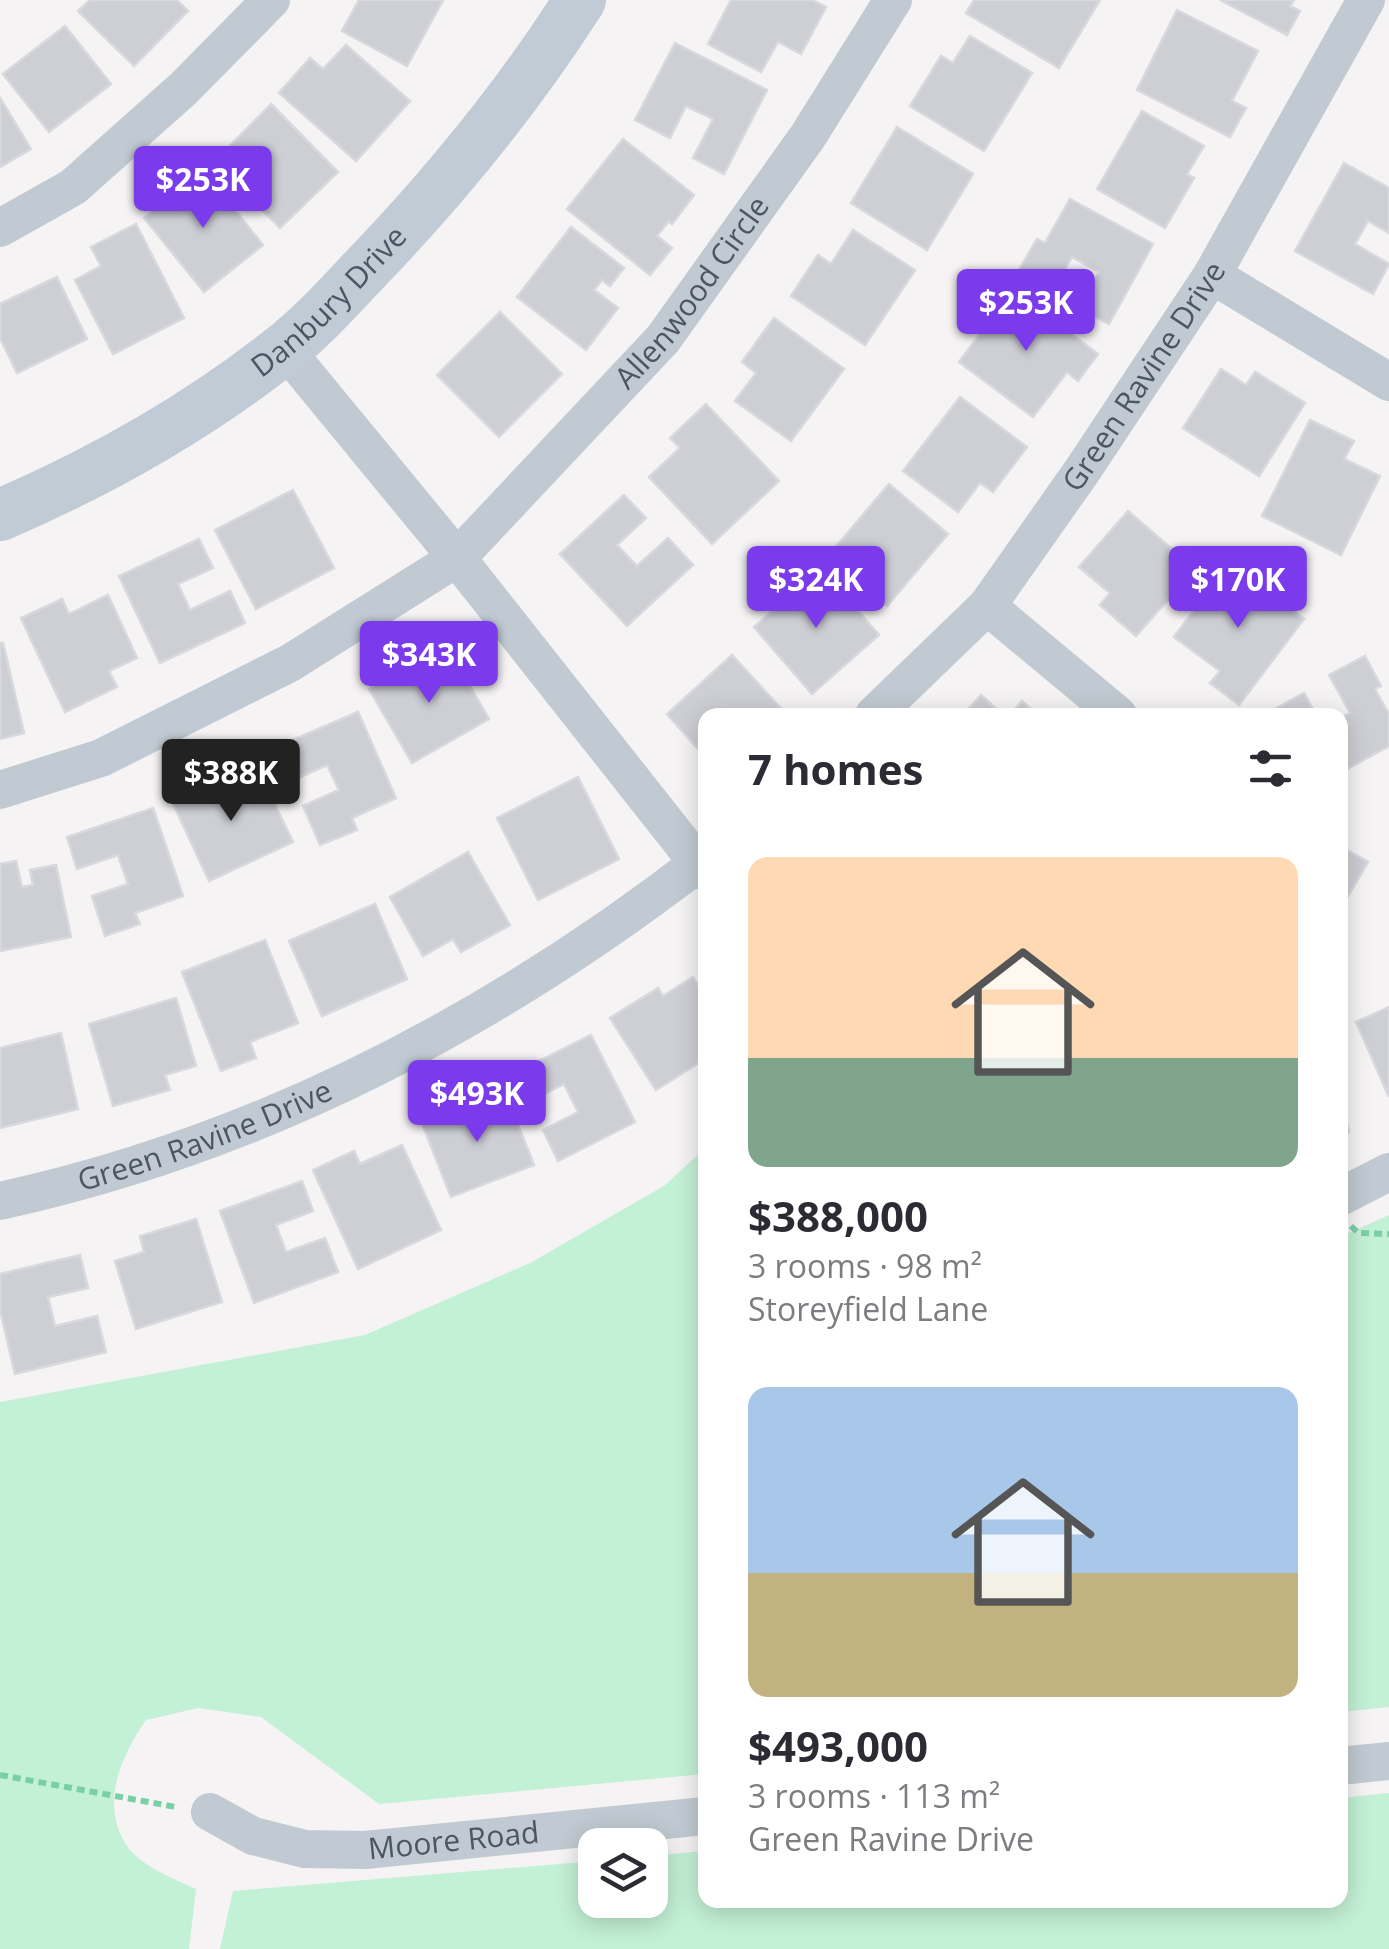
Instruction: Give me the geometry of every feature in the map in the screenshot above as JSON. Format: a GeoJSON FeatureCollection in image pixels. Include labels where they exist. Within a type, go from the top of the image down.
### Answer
{"type":"FeatureCollection","features":[{"type":"Feature","properties":{"kind":"street"},"geometry":{"type":"LineString","coordinates":[[0,228],[73,187],[183,89],[271,0]]}},
{"type":"Feature","properties":{"kind":"street","name":"Danbury Drive"},"geometry":{"type":"LineString","coordinates":[[0,515],[134,447],[220,396],[285,349],[426,206],[532,75],[580,0]]}},
{"type":"Feature","properties":{"kind":"street","name":"Allenwood Circle"},"geometry":{"type":"LineString","coordinates":[[0,790],[101,758],[290,663],[457,558],[663,339],[808,136],[892,0]]}},
{"type":"Feature","properties":{"kind":"street","name":"Green Ravine Drive"},"geometry":{"type":"LineString","coordinates":[[881,708],[987,606],[1082,471],[1212,274],[1366,0]]}},
{"type":"Feature","properties":{"kind":"street"},"geometry":{"type":"LineString","coordinates":[[1212,274],[1389,382]]}},
{"type":"Feature","properties":{"kind":"street"},"geometry":{"type":"LineString","coordinates":[[285,349],[698,858]]}},
{"type":"Feature","properties":{"kind":"street"},"geometry":{"type":"LineString","coordinates":[[987,606],[1110,708]]}},
{"type":"Feature","properties":{"kind":"street","name":"Green Ravine Drive"},"geometry":{"type":"LineString","coordinates":[[0,1200],[43,1191],[244,1129],[420,1047],[579,951],[698,868]]}},
{"type":"Feature","properties":{"kind":"street"},"geometry":{"type":"LineString","coordinates":[[1348,1193],[1389,1172]]}},
{"type":"Feature","properties":{"kind":"street"},"geometry":{"type":"LineString","coordinates":[[1348,1765],[1389,1761]]}},
{"type":"Feature","properties":{"kind":"street","name":"Moore Road"},"geometry":{"type":"LineString","coordinates":[[210,1812],[253,1836],[304,1849],[365,1850],[698,1817]]}},
{"type":"Feature","properties":{"kind":"path"},"geometry":{"type":"LineString","coordinates":[[0,1774],[210,1812]]}},
{"type":"Feature","properties":{"kind":"green space"},"geometry":{"type":"Polygon","coordinates":[[[698,1154],[698,1775],[379,1804],[261,1717],[198,1708],[146,1720],[122,1763],[114,1811],[131,1851],[157,1870],[196,1889],[189,1949],[0,1949],[0,1402],[365,1335],[530,1263],[664,1186],[698,1154]]]}},
{"type":"Feature","properties":{"kind":"green space"},"geometry":{"type":"Polygon","coordinates":[[[1389,1215],[1389,1707],[1348,1711],[1348,1233],[1389,1215]]]}},
{"type":"Feature","properties":{"kind":"green space"},"geometry":{"type":"Polygon","coordinates":[[[1389,1793],[1389,1949],[220,1949],[233,1891],[578,1862],[578,1918],[668,1918],[668,1854],[698,1852],[698,1908],[1348,1908],[1348,1797],[1389,1793]]]}},
{"type":"Feature","properties":{"kind":"building"},"geometry":{"type":"Polygon","coordinates":[[[90,0],[177,0],[188,11],[134,66],[78,11],[90,0]]]}},
{"type":"Feature","properties":{"kind":"building"},"geometry":{"type":"Polygon","coordinates":[[[359,0],[443,0],[407,66],[342,31],[359,0]]]}},
{"type":"Feature","properties":{"kind":"building"},"geometry":{"type":"Polygon","coordinates":[[[731,0],[812,0],[826,7],[801,54],[778,42],[761,72],[708,44],[731,0]]]}},
{"type":"Feature","properties":{"kind":"building"},"geometry":{"type":"Polygon","coordinates":[[[974,0],[1100,0],[1059,68],[966,13],[974,0]]]}},
{"type":"Feature","properties":{"kind":"building"},"geometry":{"type":"Polygon","coordinates":[[[1220,0],[1294,0],[1290,6],[1300,11],[1287,35],[1220,0]]]}},
{"type":"Feature","properties":{"kind":"building"},"geometry":{"type":"Polygon","coordinates":[[[1177,10],[1258,51],[1232,101],[1246,108],[1230,137],[1137,90],[1177,10]]]}},
{"type":"Feature","properties":{"kind":"building"},"geometry":{"type":"Polygon","coordinates":[[[65,26],[111,84],[49,132],[3,74],[65,26]]]}},
{"type":"Feature","properties":{"kind":"building"},"geometry":{"type":"Polygon","coordinates":[[[970,36],[1032,73],[984,151],[910,106],[941,56],[953,63],[970,36]]]}},
{"type":"Feature","properties":{"kind":"building"},"geometry":{"type":"Polygon","coordinates":[[[675,43],[767,90],[724,174],[693,158],[713,119],[686,106],[670,138],[635,120],[675,43]]]}},
{"type":"Feature","properties":{"kind":"building"},"geometry":{"type":"Polygon","coordinates":[[[346,45],[410,101],[356,161],[279,93],[310,58],[323,69],[346,45]]]}},
{"type":"Feature","properties":{"kind":"building"},"geometry":{"type":"Polygon","coordinates":[[[0,98],[31,149],[0,167],[0,98]]]}},
{"type":"Feature","properties":{"kind":"building"},"geometry":{"type":"Polygon","coordinates":[[[271,104],[338,172],[280,228],[214,162],[271,104]]]}},
{"type":"Feature","properties":{"kind":"building"},"geometry":{"type":"Polygon","coordinates":[[[1142,111],[1204,146],[1187,174],[1194,178],[1165,228],[1097,189],[1142,111]]]}},
{"type":"Feature","properties":{"kind":"building"},"geometry":{"type":"Polygon","coordinates":[[[897,127],[973,174],[927,250],[851,203],[897,127]]]}},
{"type":"Feature","properties":{"kind":"building"},"geometry":{"type":"Polygon","coordinates":[[[623,139],[694,195],[672,224],[669,221],[657,236],[672,248],[650,275],[567,209],[623,139]]]}},
{"type":"Feature","properties":{"kind":"building"},"geometry":{"type":"Polygon","coordinates":[[[1344,163],[1389,188],[1389,233],[1368,221],[1355,244],[1389,264],[1373,294],[1295,251],[1344,163]]]}},
{"type":"Feature","properties":{"kind":"building"},"geometry":{"type":"Polygon","coordinates":[[[203,170],[263,245],[204,292],[144,218],[203,170]]]}},
{"type":"Feature","properties":{"kind":"building"},"geometry":{"type":"Polygon","coordinates":[[[1070,199],[1153,244],[1109,324],[1079,308],[1099,272],[1072,257],[1054,289],[1019,270],[1037,239],[1045,243],[1070,199]]]}},
{"type":"Feature","properties":{"kind":"building"},"geometry":{"type":"Polygon","coordinates":[[[136,224],[184,318],[113,354],[75,280],[101,266],[91,247],[136,224]]]}},
{"type":"Feature","properties":{"kind":"building"},"geometry":{"type":"Polygon","coordinates":[[[571,227],[624,268],[610,286],[602,280],[594,290],[618,308],[586,350],[517,297],[571,227]]]}},
{"type":"Feature","properties":{"kind":"building"},"geometry":{"type":"Polygon","coordinates":[[[853,230],[915,270],[865,345],[791,296],[818,255],[831,264],[853,230]]]}},
{"type":"Feature","properties":{"kind":"building"},"geometry":{"type":"Polygon","coordinates":[[[57,277],[87,339],[17,373],[0,338],[0,304],[57,277]]]}},
{"type":"Feature","properties":{"kind":"building"},"geometry":{"type":"Polygon","coordinates":[[[1013,290],[1098,354],[1078,381],[1067,372],[1033,417],[959,362],[1013,290]]]}},
{"type":"Feature","properties":{"kind":"building"},"geometry":{"type":"Polygon","coordinates":[[[500,312],[562,374],[499,437],[437,375],[500,312]]]}},
{"type":"Feature","properties":{"kind":"building"},"geometry":{"type":"Polygon","coordinates":[[[774,318],[844,369],[791,441],[735,401],[756,373],[742,362],[774,318]]]}},
{"type":"Feature","properties":{"kind":"building"},"geometry":{"type":"Polygon","coordinates":[[[1221,369],[1246,385],[1255,372],[1305,403],[1259,476],[1183,428],[1221,369]]]}},
{"type":"Feature","properties":{"kind":"building"},"geometry":{"type":"Polygon","coordinates":[[[960,397],[1027,447],[993,492],[980,483],[958,512],[903,471],[960,397]]]}},
{"type":"Feature","properties":{"kind":"building"},"geometry":{"type":"Polygon","coordinates":[[[706,404],[779,481],[712,544],[649,477],[680,448],[670,438],[706,404]]]}},
{"type":"Feature","properties":{"kind":"building"},"geometry":{"type":"Polygon","coordinates":[[[1310,420],[1354,441],[1344,459],[1380,476],[1341,555],[1262,516],[1310,420]]]}},
{"type":"Feature","properties":{"kind":"building"},"geometry":{"type":"Polygon","coordinates":[[[889,484],[948,534],[887,606],[828,556],[889,484]]]}},
{"type":"Feature","properties":{"kind":"building"},"geometry":{"type":"Polygon","coordinates":[[[293,490],[334,568],[256,609],[215,530],[293,490]]]}},
{"type":"Feature","properties":{"kind":"building"},"geometry":{"type":"Polygon","coordinates":[[[624,495],[646,518],[617,545],[637,566],[668,538],[693,565],[627,626],[560,554],[624,495]]]}},
{"type":"Feature","properties":{"kind":"building"},"geometry":{"type":"Polygon","coordinates":[[[1128,511],[1195,569],[1136,636],[1100,605],[1110,593],[1079,567],[1128,511]]]}},
{"type":"Feature","properties":{"kind":"building"},"geometry":{"type":"Polygon","coordinates":[[[199,539],[213,568],[178,584],[190,610],[230,591],[245,623],[160,663],[119,576],[199,539]]]}},
{"type":"Feature","properties":{"kind":"building"},"geometry":{"type":"Polygon","coordinates":[[[1229,563],[1304,619],[1239,705],[1210,683],[1220,671],[1174,637],[1229,563]]]}},
{"type":"Feature","properties":{"kind":"building"},"geometry":{"type":"Polygon","coordinates":[[[821,568],[879,635],[812,694],[754,627],[821,568]]]}},
{"type":"Feature","properties":{"kind":"building"},"geometry":{"type":"Polygon","coordinates":[[[108,595],[137,658],[109,671],[117,687],[65,712],[21,618],[62,599],[69,614],[108,595]]]}},
{"type":"Feature","properties":{"kind":"building"},"geometry":{"type":"Polygon","coordinates":[[[0,643],[24,733],[0,739],[0,643]]]}},
{"type":"Feature","properties":{"kind":"building"},"geometry":{"type":"Polygon","coordinates":[[[732,655],[781,708],[698,708],[698,749],[667,714],[732,655]]]}},
{"type":"Feature","properties":{"kind":"building"},"geometry":{"type":"Polygon","coordinates":[[[453,656],[489,719],[412,763],[369,689],[419,660],[425,672],[453,656]]]}},
{"type":"Feature","properties":{"kind":"building"},"geometry":{"type":"Polygon","coordinates":[[[1365,656],[1381,686],[1375,689],[1389,714],[1389,746],[1348,769],[1350,713],[1329,675],[1365,656]]]}},
{"type":"Feature","properties":{"kind":"building"},"geometry":{"type":"Polygon","coordinates":[[[1304,693],[1312,708],[1277,708],[1304,693]]]}},
{"type":"Feature","properties":{"kind":"building"},"geometry":{"type":"Polygon","coordinates":[[[981,695],[995,708],[969,708],[981,695]]]}},
{"type":"Feature","properties":{"kind":"building"},"geometry":{"type":"Polygon","coordinates":[[[358,712],[396,798],[352,818],[357,830],[320,845],[303,806],[339,790],[327,765],[287,783],[272,749],[358,712]]]}},
{"type":"Feature","properties":{"kind":"building"},"geometry":{"type":"Polygon","coordinates":[[[260,774],[293,842],[209,881],[171,799],[218,778],[224,791],[260,774]]]}},
{"type":"Feature","properties":{"kind":"building"},"geometry":{"type":"Polygon","coordinates":[[[578,777],[619,859],[538,900],[497,818],[578,777]]]}},
{"type":"Feature","properties":{"kind":"building"},"geometry":{"type":"Polygon","coordinates":[[[153,808],[183,896],[135,913],[140,924],[105,936],[92,896],[128,884],[118,855],[77,869],[67,837],[153,808]]]}},
{"type":"Feature","properties":{"kind":"building"},"geometry":{"type":"Polygon","coordinates":[[[1348,851],[1368,862],[1348,896],[1348,851]]]}},
{"type":"Feature","properties":{"kind":"building"},"geometry":{"type":"Polygon","coordinates":[[[468,852],[510,925],[461,952],[453,939],[423,956],[390,897],[468,852]]]}},
{"type":"Feature","properties":{"kind":"building"},"geometry":{"type":"Polygon","coordinates":[[[16,861],[22,887],[33,885],[30,870],[56,865],[71,937],[0,951],[0,864],[16,861]]]}},
{"type":"Feature","properties":{"kind":"building"},"geometry":{"type":"Polygon","coordinates":[[[375,904],[407,979],[322,1016],[289,941],[375,904]]]}},
{"type":"Feature","properties":{"kind":"building"},"geometry":{"type":"Polygon","coordinates":[[[265,940],[298,1023],[250,1042],[256,1058],[221,1071],[182,972],[265,940]]]}},
{"type":"Feature","properties":{"kind":"building"},"geometry":{"type":"Polygon","coordinates":[[[693,977],[698,985],[698,1063],[656,1090],[610,1018],[658,988],[663,996],[693,977]]]}},
{"type":"Feature","properties":{"kind":"building"},"geometry":{"type":"Polygon","coordinates":[[[176,998],[196,1066],[165,1075],[170,1090],[113,1106],[89,1024],[176,998]]]}},
{"type":"Feature","properties":{"kind":"building"},"geometry":{"type":"Polygon","coordinates":[[[1389,1007],[1389,1097],[1356,1022],[1389,1007]]]}},
{"type":"Feature","properties":{"kind":"building"},"geometry":{"type":"Polygon","coordinates":[[[61,1033],[78,1109],[0,1128],[0,1048],[61,1033]]]}},
{"type":"Feature","properties":{"kind":"building"},"geometry":{"type":"Polygon","coordinates":[[[591,1035],[635,1122],[558,1161],[543,1130],[578,1112],[564,1084],[526,1103],[511,1075],[591,1035]]]}},
{"type":"Feature","properties":{"kind":"building"},"geometry":{"type":"Polygon","coordinates":[[[508,1099],[534,1165],[451,1197],[421,1121],[472,1101],[476,1111],[508,1099]]]}},
{"type":"Feature","properties":{"kind":"building"},"geometry":{"type":"Polygon","coordinates":[[[402,1145],[441,1230],[358,1269],[313,1170],[354,1151],[360,1164],[402,1145]]]}},
{"type":"Feature","properties":{"kind":"building"},"geometry":{"type":"Polygon","coordinates":[[[302,1181],[313,1211],[276,1225],[286,1252],[325,1238],[338,1272],[254,1303],[220,1211],[302,1181]]]}},
{"type":"Feature","properties":{"kind":"building"},"geometry":{"type":"Polygon","coordinates":[[[196,1219],[222,1302],[136,1329],[115,1261],[144,1252],[140,1236],[196,1219]]]}},
{"type":"Feature","properties":{"kind":"building"},"geometry":{"type":"Polygon","coordinates":[[[80,1255],[88,1288],[48,1297],[55,1326],[97,1316],[106,1352],[15,1374],[0,1310],[0,1274],[80,1255]]]}}]}
